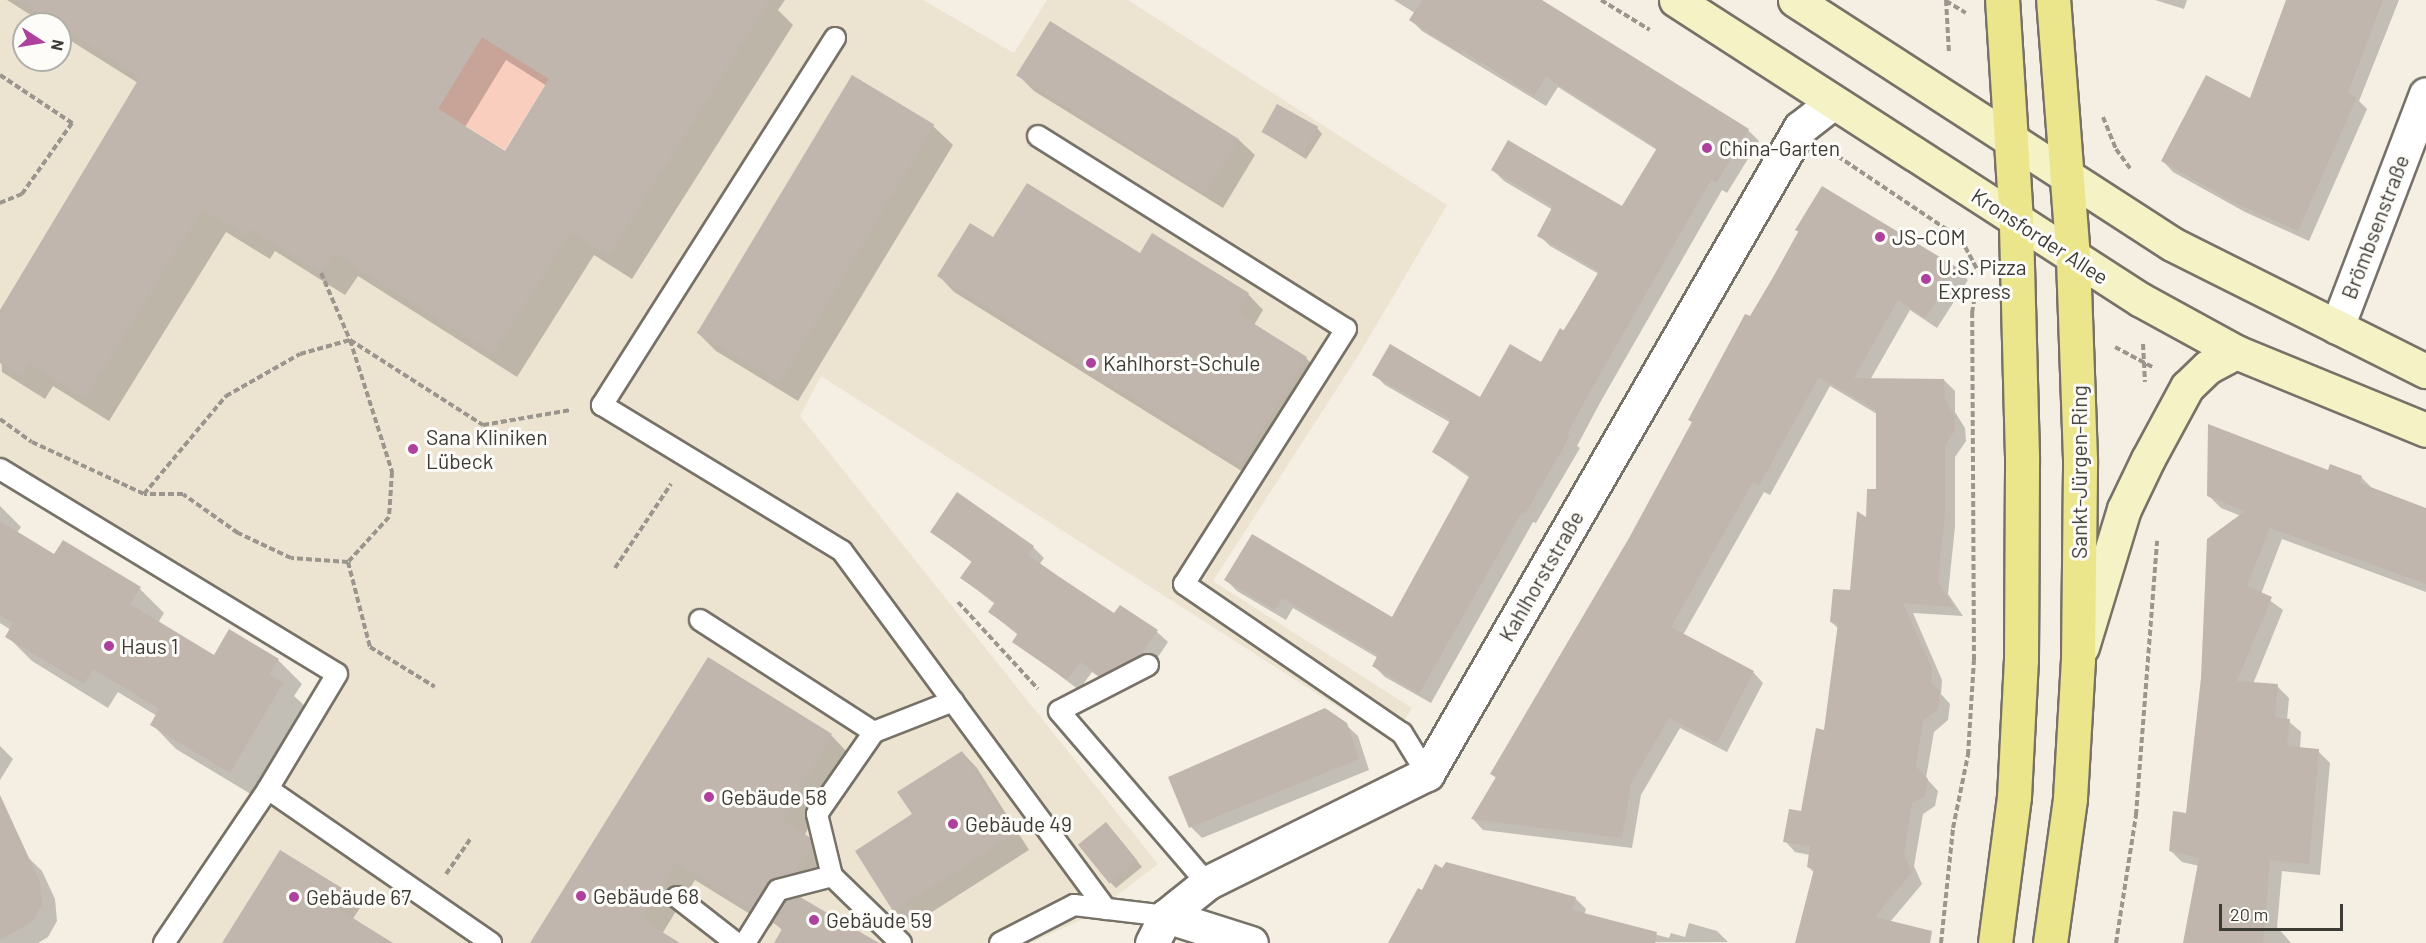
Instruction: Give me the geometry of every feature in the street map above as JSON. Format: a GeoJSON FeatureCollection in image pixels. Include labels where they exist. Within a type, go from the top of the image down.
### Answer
{"type":"FeatureCollection","features":[{"type":"Feature","properties":{"kind":"main road","name":"Kronsforder Allee"},"geometry":{"type":"LineString","coordinates":[[1676,0],[1831,104],[2141,300],[2236,352],[2426,430]]}},
{"type":"Feature","properties":{"kind":"main road"},"geometry":{"type":"LineString","coordinates":[[1795,0],[1835,8],[2011,140],[2066,178],[2172,244],[2426,372]]}},
{"type":"Feature","properties":{"kind":"main road"},"geometry":{"type":"LineString","coordinates":[[1995,943],[2014,797],[2021,660],[2022,456],[2016,221],[2002,0]]}},
{"type":"Feature","properties":{"kind":"main road","name":"Sankt-Jürgen-Ring"},"geometry":{"type":"LineString","coordinates":[[2050,943],[2070,798],[2078,660],[2080,459],[2073,258],[2053,0]]}},
{"type":"Feature","properties":{"kind":"main road"},"geometry":{"type":"LineString","coordinates":[[2078,660],[2124,509],[2148,459],[2187,387],[2208,367],[2236,352]]}},
{"type":"Feature","properties":{"kind":"street","name":"Brömbsenstraße"},"geometry":{"type":"LineString","coordinates":[[2337,327],[2426,94]]}},
{"type":"Feature","properties":{"kind":"street","name":"Kahlhorststraße"},"geometry":{"type":"LineString","coordinates":[[1427,774],[1800,129],[1831,104]]}},
{"type":"Feature","properties":{"kind":"street"},"geometry":{"type":"LineString","coordinates":[[1159,929],[1207,883],[1427,774]]}},
{"type":"Feature","properties":{"kind":"street"},"geometry":{"type":"LineString","coordinates":[[1159,929],[1251,943]]}},
{"type":"Feature","properties":{"kind":"lane"},"geometry":{"type":"LineString","coordinates":[[836,38],[602,405],[687,459],[842,551],[1106,909]]}},
{"type":"Feature","properties":{"kind":"lane"},"geometry":{"type":"LineString","coordinates":[[1038,136],[1346,328],[1184,584],[1402,733],[1427,774]]}},
{"type":"Feature","properties":{"kind":"lane"},"geometry":{"type":"LineString","coordinates":[[0,469],[337,674],[268,789],[164,943]]}},
{"type":"Feature","properties":{"kind":"lane"},"geometry":{"type":"LineString","coordinates":[[700,620],[874,732]]}},
{"type":"Feature","properties":{"kind":"lane"},"geometry":{"type":"LineString","coordinates":[[1148,665],[1059,711],[1207,883]]}},
{"type":"Feature","properties":{"kind":"lane"},"geometry":{"type":"LineString","coordinates":[[901,943],[832,876],[817,814],[874,732],[952,701]]}},
{"type":"Feature","properties":{"kind":"lane"},"geometry":{"type":"LineString","coordinates":[[268,789],[490,943]]}},
{"type":"Feature","properties":{"kind":"lane"},"geometry":{"type":"LineString","coordinates":[[745,943],[778,890],[832,876]]}},
{"type":"Feature","properties":{"kind":"lane"},"geometry":{"type":"LineString","coordinates":[[677,897],[736,943]]}},
{"type":"Feature","properties":{"kind":"lane"},"geometry":{"type":"LineString","coordinates":[[1000,943],[1074,905],[1106,909],[1159,929]]}},
{"type":"Feature","properties":{"kind":"path"},"geometry":{"type":"LineString","coordinates":[[1946,0],[2004,36]]}},
{"type":"Feature","properties":{"kind":"path"},"geometry":{"type":"LineString","coordinates":[[2058,73],[2095,98],[2116,149],[2136,177]]}},
{"type":"Feature","properties":{"kind":"path"},"geometry":{"type":"LineString","coordinates":[[0,75],[72,123],[22,194],[0,203]]}},
{"type":"Feature","properties":{"kind":"path"},"geometry":{"type":"LineString","coordinates":[[1941,943],[1953,828],[1968,755],[1974,660],[1972,313],[1979,272]]}},
{"type":"Feature","properties":{"kind":"path"},"geometry":{"type":"LineString","coordinates":[[321,273],[350,340],[392,472],[389,517],[348,562]]}},
{"type":"Feature","properties":{"kind":"path"},"geometry":{"type":"LineString","coordinates":[[144,494],[226,396],[300,354],[350,340],[483,425],[602,405]]}},
{"type":"Feature","properties":{"kind":"path"},"geometry":{"type":"LineString","coordinates":[[0,419],[32,442],[144,494],[183,494],[238,533],[291,558],[348,562]]}},
{"type":"Feature","properties":{"kind":"path"},"geometry":{"type":"LineString","coordinates":[[615,568],[687,459]]}},
{"type":"Feature","properties":{"kind":"path"},"geometry":{"type":"LineString","coordinates":[[2116,943],[2136,815],[2157,531]]}},
{"type":"Feature","properties":{"kind":"path"},"geometry":{"type":"LineString","coordinates":[[348,562],[370,647],[435,687]]}},
{"type":"Feature","properties":{"kind":"path"},"geometry":{"type":"LineString","coordinates":[[958,602],[1059,711]]}},
{"type":"Feature","properties":{"kind":"path"},"geometry":{"type":"LineString","coordinates":[[429,900],[471,838]]}},
{"type":"Feature","properties":{"kind":"shaded area","name":"Sana Kliniken Lübeck"},"geometry":{"type":"Polygon","coordinates":[[[0,0],[923,0],[1014,53],[1047,0],[1128,0],[1447,205],[1361,351],[1213,581],[1412,708],[1391,741],[821,376],[800,416],[1158,864],[1091,915],[1031,943],[150,943],[327,674],[0,483],[0,0]]]}},
{"type":"Feature","properties":{"kind":"shaded area"},"geometry":{"type":"Polygon","coordinates":[[[482,37],[549,79],[504,150],[437,108],[482,37]]]}},
{"type":"Feature","properties":{"kind":"building"},"geometry":{"type":"Polygon","coordinates":[[[18,0],[770,0],[608,256],[570,232],[493,354],[334,253],[321,273],[251,229],[246,236],[202,209],[85,399],[29,363],[21,376],[0,363],[0,310],[140,77],[72,34],[72,12],[37,12],[18,0]],[[482,37],[438,109],[505,151],[549,79],[482,37]]]}},
{"type":"Feature","properties":{"kind":"building"},"geometry":{"type":"Polygon","coordinates":[[[1422,0],[1542,0],[1749,129],[1716,183],[1711,180],[1591,390],[1567,434],[1570,436],[1525,514],[1522,512],[1419,694],[1372,666],[1378,655],[1282,598],[1275,610],[1224,580],[1252,534],[1392,617],[1470,475],[1432,452],[1451,419],[1372,375],[1390,344],[1480,397],[1510,344],[1541,362],[1560,328],[1564,331],[1599,271],[1537,236],[1553,206],[1491,170],[1508,140],[1622,206],[1657,148],[1546,77],[1534,96],[1463,51],[1461,54],[1409,20],[1422,0]]]}},
{"type":"Feature","properties":{"kind":"building"},"geometry":{"type":"Polygon","coordinates":[[[2286,0],[2383,0],[2348,93],[2357,97],[2298,231],[2233,202],[2161,161],[2206,75],[2250,98],[2286,0]]]}},
{"type":"Feature","properties":{"kind":"building"},"geometry":{"type":"Polygon","coordinates":[[[1050,21],[1239,139],[1205,193],[1016,75],[1050,21]]]}},
{"type":"Feature","properties":{"kind":"building"},"geometry":{"type":"Polygon","coordinates":[[[852,75],[934,124],[779,382],[697,333],[852,75]]]}},
{"type":"Feature","properties":{"kind":"building"},"geometry":{"type":"Polygon","coordinates":[[[1277,104],[1318,127],[1303,155],[1261,132],[1277,104]]]}},
{"type":"Feature","properties":{"kind":"building"},"geometry":{"type":"Polygon","coordinates":[[[1027,183],[1140,253],[1152,233],[1249,293],[1237,313],[1307,357],[1240,465],[937,276],[970,223],[993,237],[1027,183]]]}},
{"type":"Feature","properties":{"kind":"building"},"geometry":{"type":"Polygon","coordinates":[[[1822,186],[1958,268],[1925,318],[1898,300],[1854,378],[1944,379],[1945,400],[1955,416],[1955,430],[1945,446],[1945,515],[1938,582],[1954,607],[1903,603],[1932,668],[1931,683],[1940,691],[1938,709],[1923,721],[1916,766],[1928,779],[1925,796],[1912,803],[1904,855],[1912,872],[1875,917],[1932,931],[1930,943],[1795,943],[1814,869],[1807,867],[1810,846],[1783,842],[1789,809],[1801,811],[1816,728],[1824,730],[1838,623],[1830,622],[1833,589],[1850,590],[1857,511],[1866,517],[1867,489],[1876,489],[1876,410],[1819,377],[1759,486],[1753,482],[1671,627],[1754,671],[1717,743],[1669,718],[1631,784],[1622,838],[1471,819],[1496,777],[1490,774],[1629,538],[1692,422],[1688,420],[1745,314],[1750,316],[1799,232],[1795,230],[1822,186]]]}},
{"type":"Feature","properties":{"kind":"building"},"geometry":{"type":"Polygon","coordinates":[[[2208,424],[2328,470],[2330,464],[2362,476],[2360,483],[2426,508],[2426,584],[2270,528],[2247,586],[2272,597],[2237,681],[2278,684],[2275,717],[2290,719],[2287,746],[2319,749],[2309,864],[2270,860],[2263,943],[2183,943],[2199,858],[2169,851],[2173,811],[2186,813],[2201,678],[2207,539],[2245,511],[2207,496],[2208,424]]]}},
{"type":"Feature","properties":{"kind":"building"},"geometry":{"type":"Polygon","coordinates":[[[957,492],[1034,546],[1028,555],[1058,576],[1114,613],[1120,605],[1158,630],[1141,655],[1100,676],[1080,662],[1067,680],[1012,642],[1018,633],[988,612],[995,602],[960,578],[972,561],[930,532],[957,492]]]}},
{"type":"Feature","properties":{"kind":"building","name":"Haus 1"},"geometry":{"type":"Polygon","coordinates":[[[0,521],[54,554],[63,540],[141,587],[130,604],[214,655],[229,629],[279,659],[269,674],[283,683],[230,773],[150,725],[159,709],[93,669],[84,684],[5,637],[13,623],[0,615],[0,521]]]}},
{"type":"Feature","properties":{"kind":"building","name":"Gebäude 58"},"geometry":{"type":"Polygon","coordinates":[[[708,657],[832,734],[783,821],[811,838],[812,845],[794,873],[768,883],[752,910],[676,863],[641,919],[680,943],[530,943],[708,657]]]}},
{"type":"Feature","properties":{"kind":"building"},"geometry":{"type":"Polygon","coordinates":[[[1325,708],[1347,723],[1359,759],[1189,828],[1168,777],[1325,708]]]}},
{"type":"Feature","properties":{"kind":"building","name":"Gebäude 49"},"geometry":{"type":"Polygon","coordinates":[[[962,751],[1015,834],[893,911],[855,851],[912,814],[897,792],[962,751]]]}},
{"type":"Feature","properties":{"kind":"building"},"geometry":{"type":"Polygon","coordinates":[[[0,795],[40,882],[42,905],[32,922],[0,940],[0,795]]]}},
{"type":"Feature","properties":{"kind":"building"},"geometry":{"type":"Polygon","coordinates":[[[1106,822],[1137,861],[1109,884],[1078,845],[1106,822]]]}},
{"type":"Feature","properties":{"kind":"building","name":"Gebäude 67"},"geometry":{"type":"Polygon","coordinates":[[[280,850],[342,888],[332,905],[393,943],[222,943],[280,850]]]}},
{"type":"Feature","properties":{"kind":"building"},"geometry":{"type":"Polygon","coordinates":[[[1446,862],[1576,897],[1572,910],[1657,932],[1655,943],[1388,943],[1418,888],[1422,890],[1435,864],[1442,868],[1446,862]]]}},
{"type":"Feature","properties":{"kind":"building","name":"Gebäude 59"},"geometry":{"type":"Polygon","coordinates":[[[800,897],[879,943],[774,943],[782,929],[772,922],[786,900],[800,897]]]}},
{"type":"Feature","properties":{"kind":"place","name":"China-Garten"},"geometry":{"type":"Point","coordinates":[1707,148]}},
{"type":"Feature","properties":{"kind":"place","name":"JS-COM"},"geometry":{"type":"Point","coordinates":[1880,237]}},
{"type":"Feature","properties":{"kind":"place","name":"U.S. Pizza Express"},"geometry":{"type":"Point","coordinates":[1926,279]}},
{"type":"Feature","properties":{"kind":"place","name":"Kahlhorst-Schule"},"geometry":{"type":"Point","coordinates":[1091,363]}},
{"type":"Feature","properties":{"kind":"place","name":"Sana Kliniken Lübeck"},"geometry":{"type":"Point","coordinates":[413,449]}},
{"type":"Feature","properties":{"kind":"place","name":"Haus 1"},"geometry":{"type":"Point","coordinates":[109,646]}},
{"type":"Feature","properties":{"kind":"place","name":"Gebäude 58"},"geometry":{"type":"Point","coordinates":[709,797]}},
{"type":"Feature","properties":{"kind":"place","name":"Gebäude 49"},"geometry":{"type":"Point","coordinates":[953,824]}},
{"type":"Feature","properties":{"kind":"place","name":"Gebäude 68"},"geometry":{"type":"Point","coordinates":[581,896]}},
{"type":"Feature","properties":{"kind":"place","name":"Gebäude 67"},"geometry":{"type":"Point","coordinates":[294,897]}},
{"type":"Feature","properties":{"kind":"place","name":"Gebäude 59"},"geometry":{"type":"Point","coordinates":[814,920]}}]}
